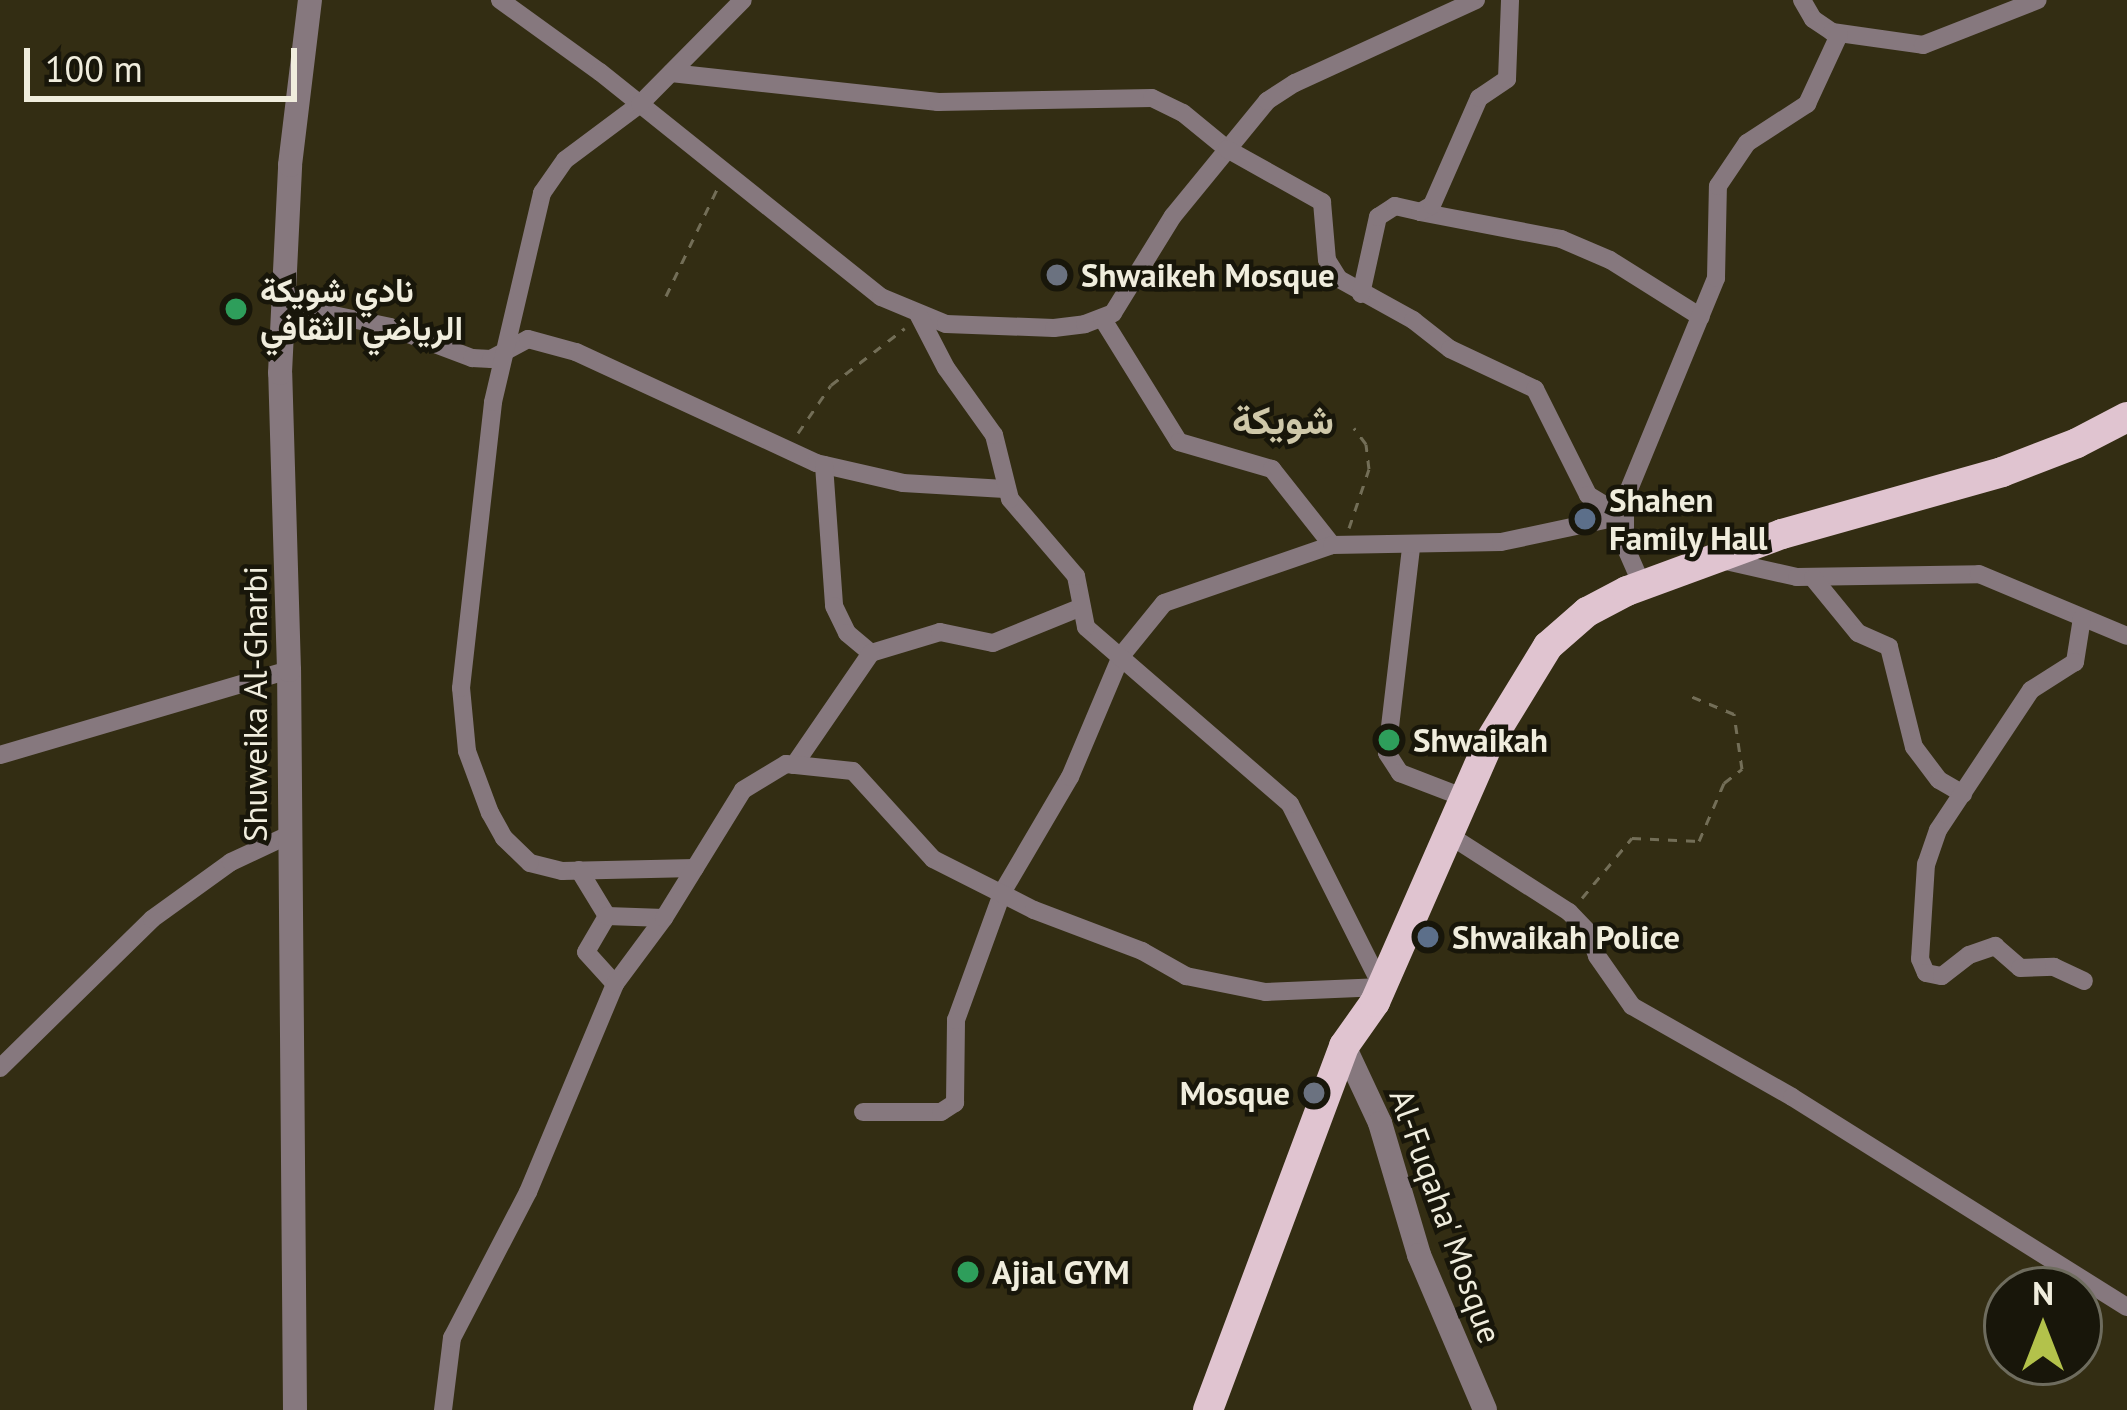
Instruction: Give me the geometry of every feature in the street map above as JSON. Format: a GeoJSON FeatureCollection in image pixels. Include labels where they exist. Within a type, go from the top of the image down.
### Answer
{"type":"FeatureCollection","features":[{"type":"Feature","properties":{"kind":"main road"},"geometry":{"type":"LineString","coordinates":[[1208,1410],[1344,1046],[1382,987],[1488,743],[1538,658],[1587,612],[1642,585],[1712,558],[2002,472],[2077,443],[2127,417]]}},
{"type":"Feature","properties":{"kind":"street","name":"Shuweika Al-Gharbi"},"geometry":{"type":"LineString","coordinates":[[295,1410],[290,670],[281,304],[290,165],[310,0]]}},
{"type":"Feature","properties":{"kind":"street"},"geometry":{"type":"LineString","coordinates":[[500,0],[640,104],[881,297],[946,324],[1054,328],[1113,313],[1173,216],[1268,101],[1295,82],[1476,0]]}},
{"type":"Feature","properties":{"kind":"street"},"geometry":{"type":"LineString","coordinates":[[695,868],[578,870],[530,863],[504,838],[463,730],[462,674],[493,402],[548,181],[565,160],[640,104],[743,0]]}},
{"type":"Feature","properties":{"kind":"street"},"geometry":{"type":"LineString","coordinates":[[1420,212],[1432,205],[1479,98],[1507,79],[1510,0]]}},
{"type":"Feature","properties":{"kind":"street"},"geometry":{"type":"LineString","coordinates":[[1802,0],[1813,19],[1839,34],[1923,45],[2038,0]]}},
{"type":"Feature","properties":{"kind":"street"},"geometry":{"type":"LineString","coordinates":[[1642,585],[1625,546],[1623,516],[1629,484],[1716,278],[1722,175],[1747,143],[1807,104],[1839,34]]}},
{"type":"Feature","properties":{"kind":"street"},"geometry":{"type":"LineString","coordinates":[[671,74],[938,102],[1152,98],[1183,112],[1227,148],[1322,202],[1328,260],[1339,279],[1413,320],[1450,349],[1535,389],[1588,495],[1623,516]]}},
{"type":"Feature","properties":{"kind":"street"},"geometry":{"type":"LineString","coordinates":[[1361,293],[1378,217],[1395,206],[1561,239],[1610,260],[1701,316]]}},
{"type":"Feature","properties":{"kind":"street"},"geometry":{"type":"LineString","coordinates":[[281,304],[390,327],[472,358],[503,354],[528,339],[576,352],[824,465],[903,483],[1005,489]]}},
{"type":"Feature","properties":{"kind":"street"},"geometry":{"type":"LineString","coordinates":[[442,1410],[452,1338],[528,1192],[615,984],[664,918],[743,790],[786,764],[853,771],[933,859],[1034,910],[1142,951],[1186,976],[1265,992],[1382,987],[1290,804],[1086,627],[1072,568],[1005,489],[994,435],[946,368],[920,316]]}},
{"type":"Feature","properties":{"kind":"street"},"geometry":{"type":"LineString","coordinates":[[1102,317],[1179,442],[1272,469],[1336,545]]}},
{"type":"Feature","properties":{"kind":"street"},"geometry":{"type":"LineString","coordinates":[[824,465],[834,607],[847,634],[871,653]]}},
{"type":"Feature","properties":{"kind":"street"},"geometry":{"type":"LineString","coordinates":[[863,1112],[941,1112],[955,1103],[956,1020],[1003,891],[1070,777],[1121,656],[1164,603],[1336,545],[1411,548],[1539,537],[1623,516]]}},
{"type":"Feature","properties":{"kind":"street"},"geometry":{"type":"LineString","coordinates":[[1411,548],[1387,753],[1400,773],[1465,797]]}},
{"type":"Feature","properties":{"kind":"street"},"geometry":{"type":"LineString","coordinates":[[1712,558],[1813,578],[1963,572],[2127,636]]}},
{"type":"Feature","properties":{"kind":"street"},"geometry":{"type":"LineString","coordinates":[[1813,578],[1858,634],[1891,650],[1914,747],[1939,780],[1963,794]]}},
{"type":"Feature","properties":{"kind":"street"},"geometry":{"type":"LineString","coordinates":[[794,765],[871,653],[940,632],[993,643],[1079,608]]}},
{"type":"Feature","properties":{"kind":"street"},"geometry":{"type":"LineString","coordinates":[[2083,618],[2075,662],[2031,690],[1937,830],[1927,864],[1922,968],[1933,976],[1945,976],[1969,955],[1992,946],[2006,951],[2020,968],[2054,967],[2084,981]]}},
{"type":"Feature","properties":{"kind":"street"},"geometry":{"type":"LineString","coordinates":[[0,755],[290,670]]}},
{"type":"Feature","properties":{"kind":"street"},"geometry":{"type":"LineString","coordinates":[[0,1067],[152,920],[231,862],[289,835]]}},
{"type":"Feature","properties":{"kind":"street"},"geometry":{"type":"LineString","coordinates":[[1449,835],[1569,912],[1588,932],[1598,956],[1632,1006],[1792,1097],[2127,1307]]}},
{"type":"Feature","properties":{"kind":"street"},"geometry":{"type":"LineString","coordinates":[[578,870],[607,916]]}},
{"type":"Feature","properties":{"kind":"street"},"geometry":{"type":"LineString","coordinates":[[607,916],[664,918]]}},
{"type":"Feature","properties":{"kind":"street"},"geometry":{"type":"LineString","coordinates":[[607,916],[586,952],[615,984]]}},
{"type":"Feature","properties":{"kind":"street","name":"Al-Fuqaha' Mosque"},"geometry":{"type":"LineString","coordinates":[[1344,1046],[1380,1123],[1418,1255],[1484,1410]]}},
{"type":"Feature","properties":{"kind":"path"},"geometry":{"type":"LineString","coordinates":[[666,296],[682,252],[725,175]]}},
{"type":"Feature","properties":{"kind":"path"},"geometry":{"type":"LineString","coordinates":[[788,450],[831,385],[920,316]]}},
{"type":"Feature","properties":{"kind":"path"},"geometry":{"type":"LineString","coordinates":[[1336,545],[1369,469],[1366,444],[1354,428]]}},
{"type":"Feature","properties":{"kind":"path"},"geometry":{"type":"LineString","coordinates":[[1569,912],[1632,838],[1699,841],[1724,783],[1742,769],[1734,713],[1686,694]]}},
{"type":"Feature","properties":{"kind":"place","name":"Shwaikeh Mosque"},"geometry":{"type":"Point","coordinates":[1057,275]}},
{"type":"Feature","properties":{"kind":"place","name":"نادي شويكة الرياضي الثقافي"},"geometry":{"type":"Point","coordinates":[236,309]}},
{"type":"Feature","properties":{"kind":"place","name":"Shahen Family Hall"},"geometry":{"type":"Point","coordinates":[1585,519]}},
{"type":"Feature","properties":{"kind":"place","name":"Shwaikah"},"geometry":{"type":"Point","coordinates":[1389,740]}},
{"type":"Feature","properties":{"kind":"place","name":"Shwaikah Police"},"geometry":{"type":"Point","coordinates":[1428,937]}},
{"type":"Feature","properties":{"kind":"place","name":"Mosque"},"geometry":{"type":"Point","coordinates":[1314,1093]}},
{"type":"Feature","properties":{"kind":"place","name":"Ajial GYM"},"geometry":{"type":"Point","coordinates":[968,1272]}},
{"type":"Feature","properties":{"kind":"district","name":"شويكة"},"geometry":{"type":"Point","coordinates":[1283,420]}}]}
